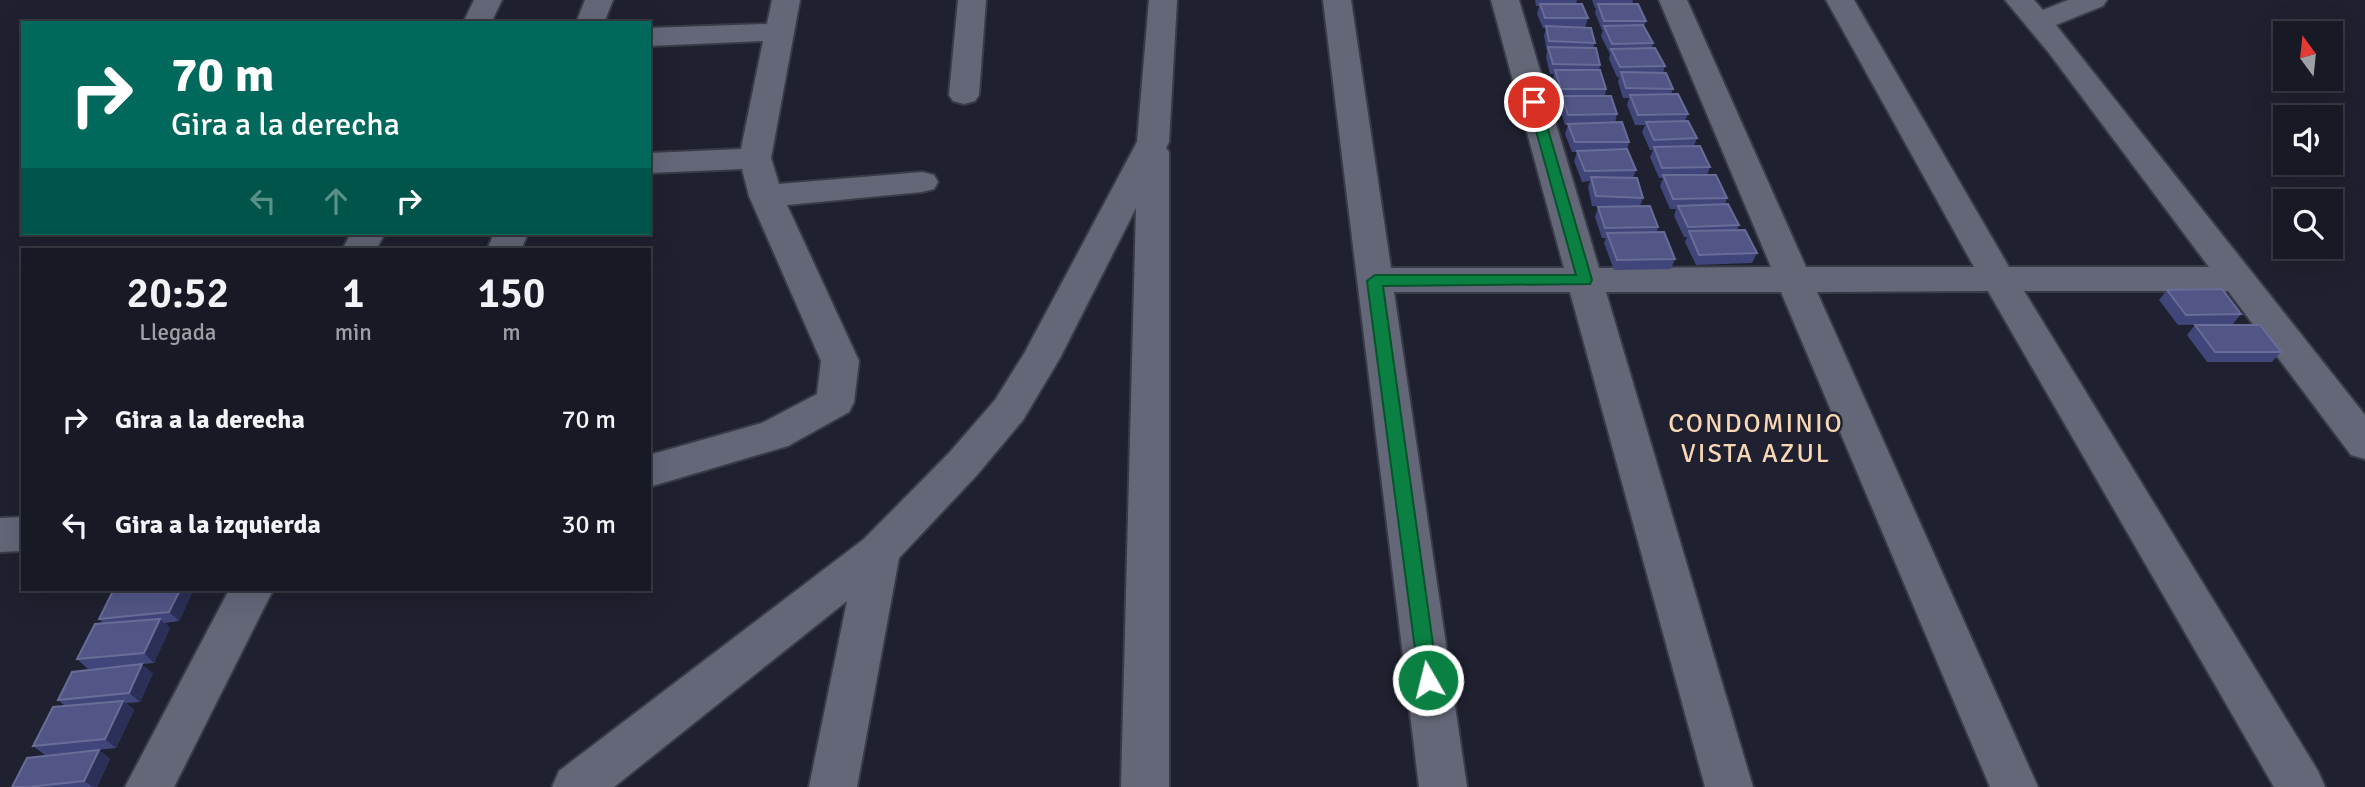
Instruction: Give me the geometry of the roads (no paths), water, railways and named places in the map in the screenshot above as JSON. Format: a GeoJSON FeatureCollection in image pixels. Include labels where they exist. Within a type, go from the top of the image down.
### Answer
{"type":"FeatureCollection","features":[{"type":"Feature","properties":{"kind":"street"},"geometry":{"type":"LineString","coordinates":[[478,21],[488,0]]}},
{"type":"Feature","properties":{"kind":"street"},"geometry":{"type":"LineString","coordinates":[[591,21],[599,0]]}},
{"type":"Feature","properties":{"kind":"street"},"geometry":{"type":"LineString","coordinates":[[651,470],[774,435],[835,402],[840,362],[766,196],[755,158],[786,0]]}},
{"type":"Feature","properties":{"kind":"street"},"geometry":{"type":"LineString","coordinates":[[964,95],[972,0]]}},
{"type":"Feature","properties":{"kind":"street"},"geometry":{"type":"LineString","coordinates":[[1145,787],[1153,142],[1163,0]]}},
{"type":"Feature","properties":{"kind":"street"},"geometry":{"type":"LineString","coordinates":[[1337,0],[1443,787]]}},
{"type":"Feature","properties":{"kind":"street"},"geometry":{"type":"LineString","coordinates":[[1505,0],[1729,787]]}},
{"type":"Feature","properties":{"kind":"street"},"geometry":{"type":"LineString","coordinates":[[1674,0],[2014,787]]}},
{"type":"Feature","properties":{"kind":"street"},"geometry":{"type":"LineString","coordinates":[[1840,0],[1999,280],[2301,787]]}},
{"type":"Feature","properties":{"kind":"street"},"geometry":{"type":"LineString","coordinates":[[2093,0],[2029,11],[2365,444]]}},
{"type":"Feature","properties":{"kind":"street"},"geometry":{"type":"LineString","coordinates":[[651,37],[779,32]]}},
{"type":"Feature","properties":{"kind":"street"},"geometry":{"type":"LineString","coordinates":[[576,787],[879,551],[963,464],[1009,410],[1041,358],[1153,142]]}},
{"type":"Feature","properties":{"kind":"street"},"geometry":{"type":"LineString","coordinates":[[651,163],[755,158]]}},
{"type":"Feature","properties":{"kind":"street"},"geometry":{"type":"LineString","coordinates":[[766,196],[922,182]]}},
{"type":"Feature","properties":{"kind":"street"},"geometry":{"type":"LineString","coordinates":[[1375,281],[2236,279]]}},
{"type":"Feature","properties":{"kind":"street"},"geometry":{"type":"LineString","coordinates":[[0,535],[21,534]]}},
{"type":"Feature","properties":{"kind":"street"},"geometry":{"type":"LineString","coordinates":[[833,787],[879,551]]}},
{"type":"Feature","properties":{"kind":"street"},"geometry":{"type":"LineString","coordinates":[[149,787],[250,591]]}},
{"type":"Feature","properties":{"kind":"district","name":"CONDOMINIO VISTA AZUL"},"geometry":{"type":"Point","coordinates":[1756,438]}}]}
